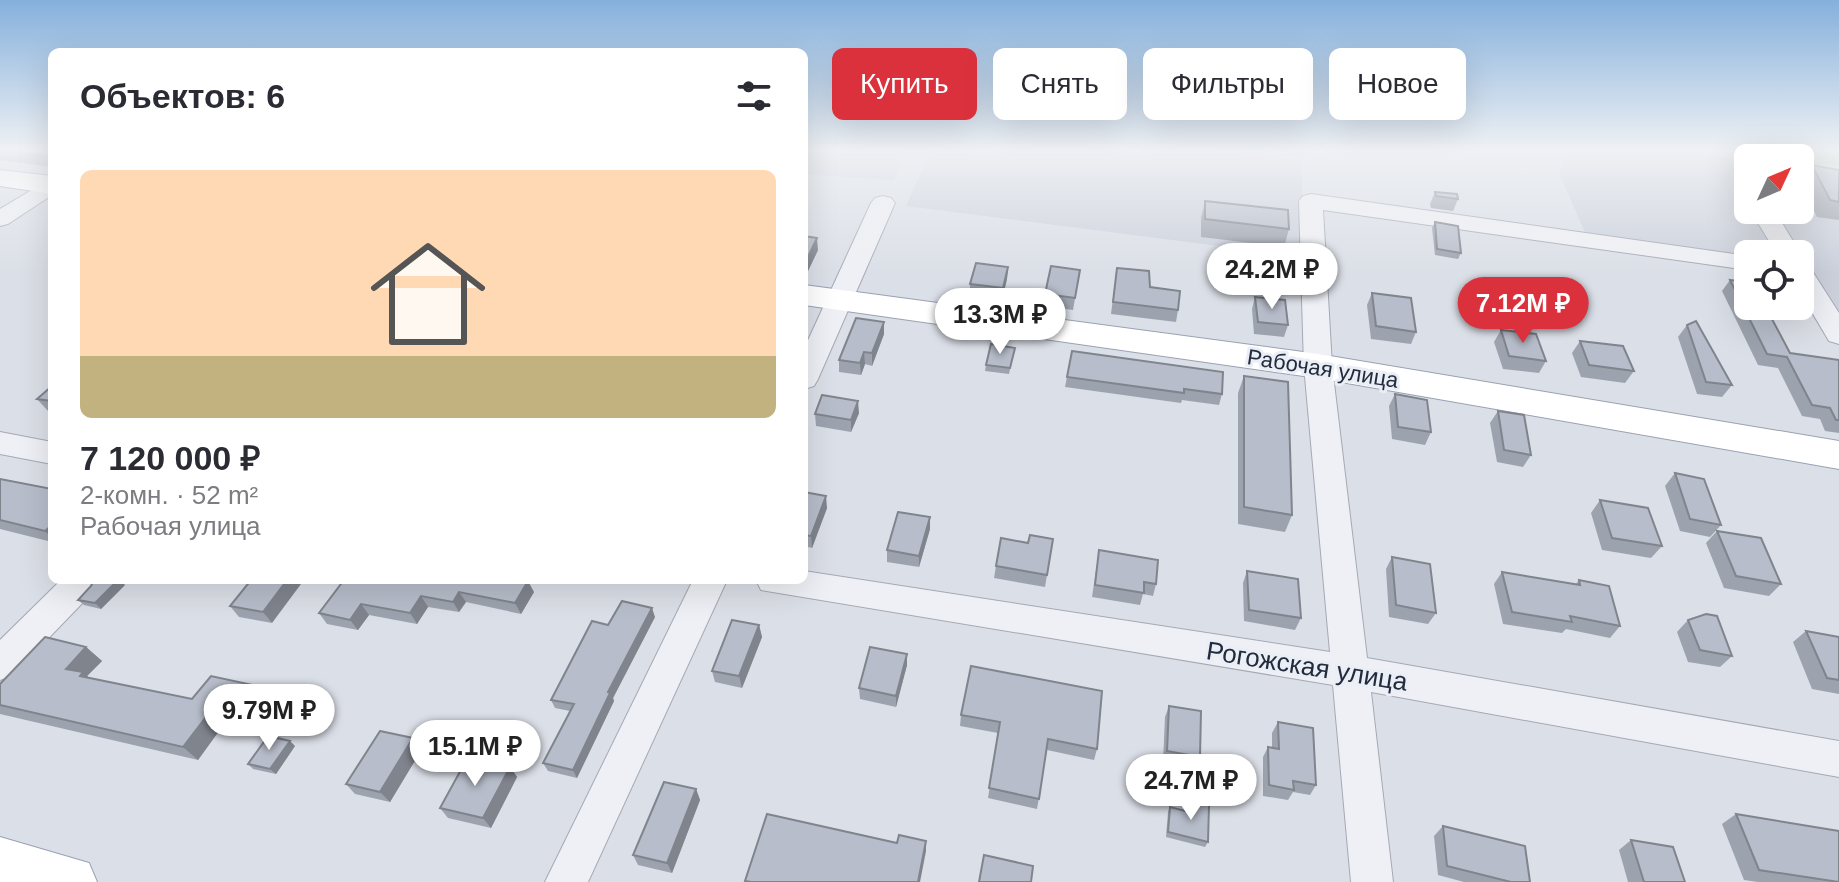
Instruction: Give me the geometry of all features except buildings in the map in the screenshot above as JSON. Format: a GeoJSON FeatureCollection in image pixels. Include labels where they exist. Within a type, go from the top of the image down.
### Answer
{"type":"FeatureCollection","features":[{"type":"Feature","properties":{"kind":"main road","name":"Рабочая улица"},"geometry":{"type":"LineString","coordinates":[[808,296],[1318,366],[1839,455]]}},
{"type":"Feature","properties":{"kind":"main road"},"geometry":{"type":"LineString","coordinates":[[0,864],[70,882]]}},
{"type":"Feature","properties":{"kind":"street"},"geometry":{"type":"LineString","coordinates":[[0,219],[44,190]]}},
{"type":"Feature","properties":{"kind":"street"},"geometry":{"type":"LineString","coordinates":[[1372,882],[1318,366],[1311,201],[1734,261]]}},
{"type":"Feature","properties":{"kind":"street"},"geometry":{"type":"LineString","coordinates":[[808,370],[883,203]]}},
{"type":"Feature","properties":{"kind":"street"},"geometry":{"type":"LineString","coordinates":[[1814,294],[1839,335]]}},
{"type":"Feature","properties":{"kind":"street"},"geometry":{"type":"LineString","coordinates":[[0,443],[48,452]]}},
{"type":"Feature","properties":{"kind":"street"},"geometry":{"type":"LineString","coordinates":[[0,664],[79,584]]}},
{"type":"Feature","properties":{"kind":"street"},"geometry":{"type":"LineString","coordinates":[[566,882],[708,584]]}},
{"type":"Feature","properties":{"kind":"street","name":"Рогожская улица"},"geometry":{"type":"LineString","coordinates":[[798,584],[1352,672],[1839,759]]}},
{"type":"Feature","properties":{"kind":"shaded area"},"geometry":{"type":"Polygon","coordinates":[[[913,190],[1302,190],[1305,257],[906,206],[913,190]]]}},
{"type":"Feature","properties":{"kind":"shaded area"},"geometry":{"type":"Polygon","coordinates":[[[1567,190],[1734,190],[1734,224],[1814,224],[1814,190],[1839,190],[1839,336],[1824,334],[1814,319],[1814,240],[1734,240],[1734,267],[1591,246],[1567,190]]]}}]}
